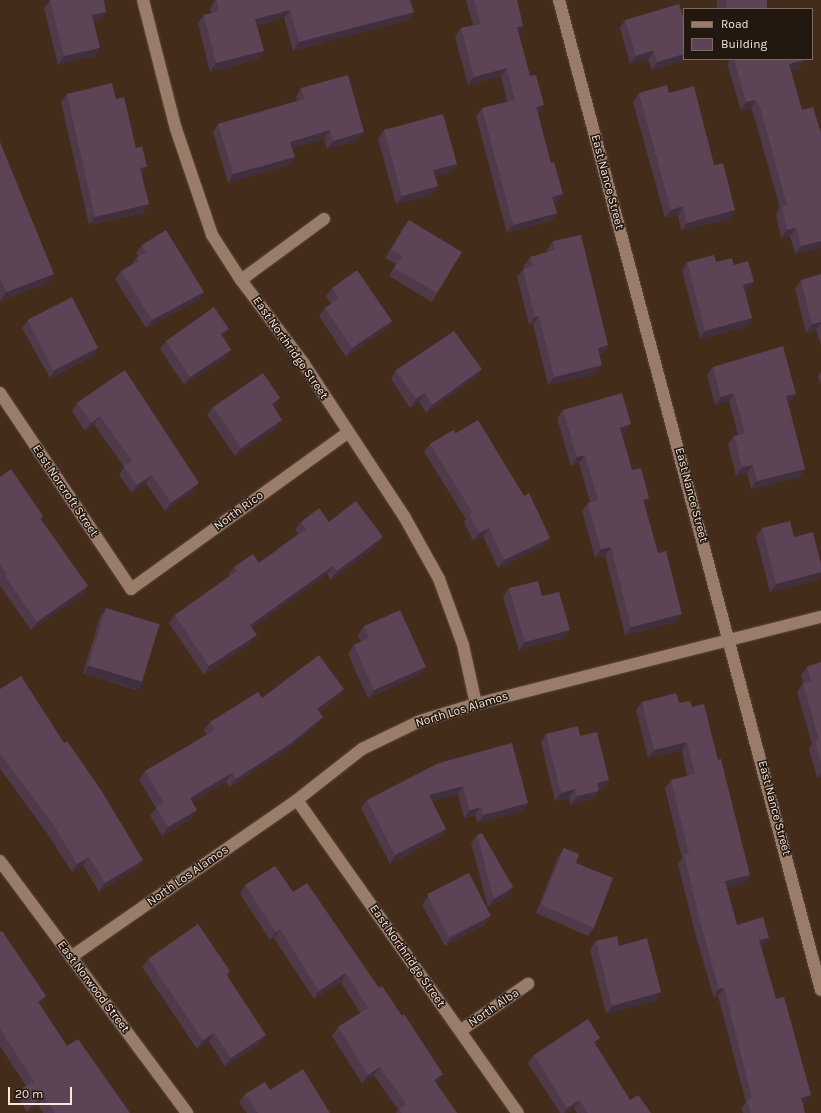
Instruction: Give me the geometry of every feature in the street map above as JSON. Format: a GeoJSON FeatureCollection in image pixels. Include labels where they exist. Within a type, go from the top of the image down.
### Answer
{"type":"FeatureCollection","features":[{"type":"Feature","properties":{"kind":"street","name":"East Northridge Street"},"geometry":{"type":"LineString","coordinates":[[143,0],[191,180],[212,236],[241,280],[304,364],[347,433],[404,516],[439,579],[463,645],[476,704]]}},
{"type":"Feature","properties":{"kind":"street","name":"East Nance Street"},"geometry":{"type":"LineString","coordinates":[[559,0],[730,641],[821,990]]}},
{"type":"Feature","properties":{"kind":"street"},"geometry":{"type":"LineString","coordinates":[[241,280],[324,219]]}},
{"type":"Feature","properties":{"kind":"street","name":"East Norcroft Street"},"geometry":{"type":"LineString","coordinates":[[0,393],[131,589]]}},
{"type":"Feature","properties":{"kind":"street","name":"North Rico"},"geometry":{"type":"LineString","coordinates":[[131,589],[347,433]]}},
{"type":"Feature","properties":{"kind":"street","name":"North Los Alamos"},"geometry":{"type":"LineString","coordinates":[[71,957],[297,800],[362,749],[420,721],[476,704],[821,617]]}},
{"type":"Feature","properties":{"kind":"street","name":"East Northridge Street"},"geometry":{"type":"LineString","coordinates":[[297,800],[518,1113]]}},
{"type":"Feature","properties":{"kind":"street","name":"East Norwood Street"},"geometry":{"type":"LineString","coordinates":[[0,861],[187,1113]]}},
{"type":"Feature","properties":{"kind":"street","name":"North Alba"},"geometry":{"type":"LineString","coordinates":[[460,1031],[528,984]]}},
{"type":"Feature","properties":{"kind":"building"},"geometry":{"type":"Polygon","coordinates":[[[50,0],[104,0],[106,12],[92,15],[100,48],[64,56],[50,0]]]}},
{"type":"Feature","properties":{"kind":"building"},"geometry":{"type":"Polygon","coordinates":[[[216,0],[410,0],[414,12],[299,42],[290,10],[255,19],[264,51],[216,63],[204,15],[219,11],[216,0]]]}},
{"type":"Feature","properties":{"kind":"building"},"geometry":{"type":"Polygon","coordinates":[[[474,0],[517,0],[523,26],[517,27],[530,76],[536,75],[544,105],[536,107],[551,163],[554,162],[563,194],[552,197],[557,213],[513,225],[482,108],[515,100],[507,68],[474,77],[461,28],[481,24],[474,0]]]}},
{"type":"Feature","properties":{"kind":"building"},"geometry":{"type":"Polygon","coordinates":[[[726,0],[767,0],[767,8],[726,8],[726,0]]]}},
{"type":"Feature","properties":{"kind":"building"},"geometry":{"type":"Polygon","coordinates":[[[679,4],[683,17],[683,54],[657,62],[654,50],[636,56],[625,20],[679,4]]]}},
{"type":"Feature","properties":{"kind":"building"},"geometry":{"type":"Polygon","coordinates":[[[734,60],[804,60],[789,64],[802,110],[813,107],[821,133],[821,241],[801,246],[796,228],[787,230],[782,206],[787,205],[760,107],[756,100],[746,102],[734,60]]]}},
{"type":"Feature","properties":{"kind":"building"},"geometry":{"type":"Polygon","coordinates":[[[348,75],[364,132],[333,141],[330,130],[290,142],[295,157],[233,174],[218,124],[304,99],[301,88],[348,75]]]}},
{"type":"Feature","properties":{"kind":"building"},"geometry":{"type":"Polygon","coordinates":[[[112,83],[116,99],[124,97],[136,148],[142,146],[147,167],[140,168],[149,204],[95,217],[67,94],[112,83]]]}},
{"type":"Feature","properties":{"kind":"building"},"geometry":{"type":"Polygon","coordinates":[[[667,85],[669,93],[694,86],[714,165],[723,163],[735,210],[687,223],[683,206],[671,210],[639,93],[667,85]]]}},
{"type":"Feature","properties":{"kind":"building"},"geometry":{"type":"Polygon","coordinates":[[[443,114],[457,164],[433,170],[438,186],[402,196],[384,130],[443,114]]]}},
{"type":"Feature","properties":{"kind":"building"},"geometry":{"type":"Polygon","coordinates":[[[0,142],[54,274],[6,292],[0,278],[0,142]]]}},
{"type":"Feature","properties":{"kind":"building"},"geometry":{"type":"Polygon","coordinates":[[[409,220],[462,252],[437,293],[394,268],[402,256],[391,250],[409,220]]]}},
{"type":"Feature","properties":{"kind":"building"},"geometry":{"type":"Polygon","coordinates":[[[166,230],[204,292],[152,320],[121,271],[139,261],[137,257],[146,252],[142,245],[166,230]]]}},
{"type":"Feature","properties":{"kind":"building"},"geometry":{"type":"Polygon","coordinates":[[[581,235],[608,345],[598,348],[602,365],[554,377],[539,316],[535,317],[523,269],[533,266],[530,257],[555,250],[553,241],[581,235]]]}},
{"type":"Feature","properties":{"kind":"building"},"geometry":{"type":"Polygon","coordinates":[[[714,255],[716,262],[732,258],[734,265],[748,261],[754,282],[743,285],[752,318],[705,331],[687,262],[714,255]]]}},
{"type":"Feature","properties":{"kind":"building"},"geometry":{"type":"Polygon","coordinates":[[[357,270],[392,321],[352,348],[325,308],[339,298],[332,288],[357,270]]]}},
{"type":"Feature","properties":{"kind":"building"},"geometry":{"type":"Polygon","coordinates":[[[821,274],[821,322],[812,324],[801,280],[821,274]]]}},
{"type":"Feature","properties":{"kind":"building"},"geometry":{"type":"Polygon","coordinates":[[[72,297],[98,348],[53,370],[27,320],[72,297]]]}},
{"type":"Feature","properties":{"kind":"building"},"geometry":{"type":"Polygon","coordinates":[[[214,307],[229,329],[221,334],[231,350],[190,377],[166,341],[214,307]]]}},
{"type":"Feature","properties":{"kind":"building"},"geometry":{"type":"Polygon","coordinates":[[[454,331],[482,369],[432,405],[425,393],[416,399],[396,370],[454,331]]]}},
{"type":"Feature","properties":{"kind":"building"},"geometry":{"type":"Polygon","coordinates":[[[783,346],[796,394],[786,396],[805,469],[757,481],[753,465],[742,467],[734,436],[745,433],[734,393],[721,397],[713,367],[783,346]]]}},
{"type":"Feature","properties":{"kind":"building"},"geometry":{"type":"Polygon","coordinates":[[[125,370],[199,483],[171,503],[152,475],[137,485],[124,466],[132,461],[100,416],[91,423],[77,403],[125,370]]]}},
{"type":"Feature","properties":{"kind":"building"},"geometry":{"type":"Polygon","coordinates":[[[263,373],[280,398],[272,404],[282,420],[241,448],[213,407],[263,373]]]}},
{"type":"Feature","properties":{"kind":"building"},"geometry":{"type":"Polygon","coordinates":[[[622,393],[631,424],[620,428],[632,470],[641,468],[649,498],[643,500],[658,553],[666,551],[682,614],[631,627],[611,547],[601,549],[588,503],[598,500],[585,455],[577,457],[563,410],[622,393]]]}},
{"type":"Feature","properties":{"kind":"building"},"geometry":{"type":"Polygon","coordinates":[[[478,420],[524,496],[529,493],[550,538],[504,560],[489,528],[479,533],[469,514],[472,512],[430,444],[453,430],[456,433],[478,420]]]}},
{"type":"Feature","properties":{"kind":"building"},"geometry":{"type":"Polygon","coordinates":[[[11,469],[43,516],[40,518],[88,586],[37,622],[5,576],[7,574],[0,564],[0,477],[11,469]]]}},
{"type":"Feature","properties":{"kind":"building"},"geometry":{"type":"Polygon","coordinates":[[[356,501],[383,537],[337,571],[333,566],[250,625],[257,635],[209,666],[175,615],[237,571],[234,567],[253,554],[259,563],[306,529],[301,522],[319,508],[329,522],[356,501]]]}},
{"type":"Feature","properties":{"kind":"building"},"geometry":{"type":"Polygon","coordinates":[[[790,521],[794,537],[813,532],[821,564],[821,572],[776,584],[762,528],[790,521]]]}},
{"type":"Feature","properties":{"kind":"building"},"geometry":{"type":"Polygon","coordinates":[[[538,581],[542,596],[559,592],[570,630],[525,642],[509,588],[538,581]]]}},
{"type":"Feature","properties":{"kind":"building"},"geometry":{"type":"Polygon","coordinates":[[[106,608],[160,624],[142,682],[88,665],[106,608]]]}},
{"type":"Feature","properties":{"kind":"building"},"geometry":{"type":"Polygon","coordinates":[[[400,610],[426,667],[374,690],[354,645],[369,638],[364,626],[400,610]]]}},
{"type":"Feature","properties":{"kind":"building"},"geometry":{"type":"Polygon","coordinates":[[[319,655],[344,689],[317,709],[323,717],[290,744],[236,779],[232,773],[190,798],[197,810],[168,827],[156,807],[164,803],[145,771],[215,730],[210,722],[258,692],[262,698],[319,655]]]}},
{"type":"Feature","properties":{"kind":"building"},"geometry":{"type":"Polygon","coordinates":[[[821,662],[821,763],[815,740],[819,739],[803,683],[811,681],[807,667],[821,662]]]}},
{"type":"Feature","properties":{"kind":"building"},"geometry":{"type":"Polygon","coordinates":[[[21,676],[64,743],[67,741],[101,790],[143,860],[105,883],[89,857],[77,864],[53,824],[1,755],[0,756],[0,689],[21,676]]]}},
{"type":"Feature","properties":{"kind":"building"},"geometry":{"type":"Polygon","coordinates":[[[676,693],[679,703],[690,701],[692,707],[704,704],[718,760],[721,759],[750,875],[725,881],[737,925],[763,917],[769,938],[759,940],[776,999],[784,997],[811,1095],[801,1098],[805,1113],[751,1113],[747,1100],[752,1098],[724,988],[719,989],[701,925],[684,855],[689,854],[671,780],[695,774],[687,742],[654,750],[642,702],[676,693]]]}},
{"type":"Feature","properties":{"kind":"building"},"geometry":{"type":"Polygon","coordinates":[[[578,726],[580,736],[597,732],[609,780],[597,783],[599,791],[577,796],[575,789],[561,793],[546,734],[578,726]]]}},
{"type":"Feature","properties":{"kind":"building"},"geometry":{"type":"Polygon","coordinates":[[[512,743],[528,803],[483,815],[481,807],[470,810],[463,786],[429,795],[446,829],[395,855],[367,800],[439,763],[512,743]]]}},
{"type":"Feature","properties":{"kind":"building"},"geometry":{"type":"Polygon","coordinates":[[[482,833],[513,887],[494,899],[477,835],[482,833]]]}},
{"type":"Feature","properties":{"kind":"building"},"geometry":{"type":"Polygon","coordinates":[[[564,848],[579,854],[576,863],[613,878],[594,928],[541,905],[564,848]]]}},
{"type":"Feature","properties":{"kind":"building"},"geometry":{"type":"Polygon","coordinates":[[[275,866],[293,892],[307,883],[379,988],[382,986],[402,1016],[404,1014],[443,1074],[434,1080],[457,1113],[402,1113],[399,1109],[406,1104],[380,1067],[368,1075],[338,1027],[368,1008],[346,973],[319,991],[280,929],[276,932],[245,885],[275,866]]]}},
{"type":"Feature","properties":{"kind":"building"},"geometry":{"type":"Polygon","coordinates":[[[469,873],[491,916],[449,937],[427,894],[469,873]]]}},
{"type":"Feature","properties":{"kind":"building"},"geometry":{"type":"Polygon","coordinates":[[[198,924],[230,971],[226,974],[266,1035],[231,1058],[214,1033],[203,1040],[148,959],[198,924]]]}},
{"type":"Feature","properties":{"kind":"building"},"geometry":{"type":"Polygon","coordinates":[[[0,931],[2,931],[46,996],[38,1002],[67,1046],[78,1039],[130,1113],[55,1113],[44,1096],[33,1104],[23,1088],[34,1081],[0,1029],[0,931]]]}},
{"type":"Feature","properties":{"kind":"building"},"geometry":{"type":"Polygon","coordinates":[[[617,936],[619,946],[647,938],[661,992],[612,1006],[596,941],[617,936]]]}},
{"type":"Feature","properties":{"kind":"building"},"geometry":{"type":"Polygon","coordinates":[[[588,1019],[600,1038],[594,1042],[630,1100],[638,1095],[651,1113],[588,1113],[580,1100],[567,1108],[534,1055],[588,1019]]]}},
{"type":"Feature","properties":{"kind":"building"},"geometry":{"type":"Polygon","coordinates":[[[303,1069],[330,1113],[258,1113],[245,1094],[265,1082],[270,1090],[303,1069]]]}}]}
